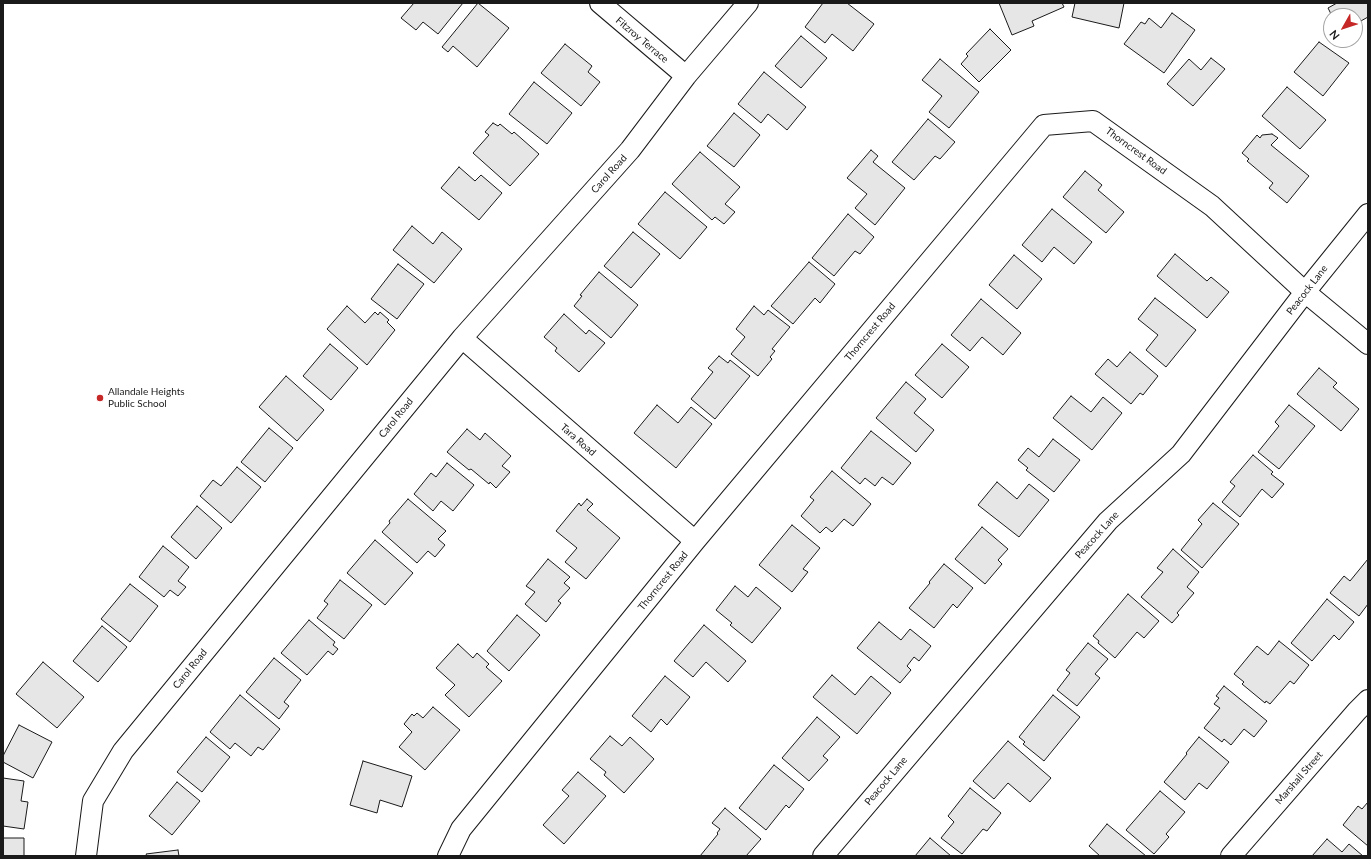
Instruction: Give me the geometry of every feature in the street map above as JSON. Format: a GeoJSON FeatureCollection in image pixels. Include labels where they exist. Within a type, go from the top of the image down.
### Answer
{"type":"FeatureCollection","features":[{"type":"Feature","properties":{"kind":"street","name":"Fitzroy Terrace"},"geometry":{"type":"LineString","coordinates":[[600,3],[686,76]]}},
{"type":"Feature","properties":{"kind":"street","name":"Carol Road"},"geometry":{"type":"LineString","coordinates":[[86,856],[92,801],[123,751],[462,338],[630,150],[686,76],[748,3]]}},
{"type":"Feature","properties":{"kind":"street","name":"Thorncrest Road"},"geometry":{"type":"LineString","coordinates":[[448,856],[461,828],[695,541],[1044,124],[1093,121],[1212,206],[1306,292],[1368,344]]}},
{"type":"Feature","properties":{"kind":"street","name":"Peacock Lane"},"geometry":{"type":"LineString","coordinates":[[823,856],[1108,521],[1182,454],[1306,292],[1368,214]]}},
{"type":"Feature","properties":{"kind":"street","name":"Tara Road"},"geometry":{"type":"LineString","coordinates":[[462,338],[695,541]]}},
{"type":"Feature","properties":{"kind":"street","name":"Marshall Street"},"geometry":{"type":"LineString","coordinates":[[1232,856],[1364,711]]}},
{"type":"Feature","properties":{"kind":"building"},"geometry":{"type":"Polygon","coordinates":[[[414,3],[463,3],[438,34],[423,22],[416,30],[401,18],[414,3]]]}},
{"type":"Feature","properties":{"kind":"building"},"geometry":{"type":"Polygon","coordinates":[[[478,3],[509,28],[477,67],[453,46],[448,52],[442,47],[478,3]]]}},
{"type":"Feature","properties":{"kind":"building"},"geometry":{"type":"Polygon","coordinates":[[[823,3],[847,3],[874,24],[853,51],[832,34],[825,43],[805,27],[823,3]]]}},
{"type":"Feature","properties":{"kind":"building"},"geometry":{"type":"Polygon","coordinates":[[[999,3],[1062,3],[1064,7],[1032,21],[1034,26],[1012,35],[999,3]]]}},
{"type":"Feature","properties":{"kind":"building"},"geometry":{"type":"Polygon","coordinates":[[[1075,3],[1124,3],[1119,28],[1072,17],[1075,3]]]}},
{"type":"Feature","properties":{"kind":"building"},"geometry":{"type":"Polygon","coordinates":[[[1337,3],[1368,3],[1368,17],[1363,20],[1363,8],[1328,8],[1337,3]]]}},
{"type":"Feature","properties":{"kind":"building"},"geometry":{"type":"Polygon","coordinates":[[[1172,13],[1195,30],[1164,73],[1124,44],[1141,22],[1145,24],[1149,18],[1161,28],[1172,13]]]}},
{"type":"Feature","properties":{"kind":"building"},"geometry":{"type":"Polygon","coordinates":[[[990,29],[1011,50],[979,82],[961,64],[968,56],[966,54],[990,29]]]}},
{"type":"Feature","properties":{"kind":"building"},"geometry":{"type":"Polygon","coordinates":[[[801,36],[827,58],[801,88],[775,66],[801,36]]]}},
{"type":"Feature","properties":{"kind":"building"},"geometry":{"type":"Polygon","coordinates":[[[1319,42],[1323,45],[1323,48],[1328,48],[1349,63],[1323,96],[1294,72],[1319,42]]]}},
{"type":"Feature","properties":{"kind":"building"},"geometry":{"type":"Polygon","coordinates":[[[565,44],[592,66],[588,72],[600,82],[581,106],[541,73],[565,44]]]}},
{"type":"Feature","properties":{"kind":"building"},"geometry":{"type":"Polygon","coordinates":[[[1211,58],[1225,69],[1193,106],[1167,84],[1189,59],[1201,70],[1211,58]]]}},
{"type":"Feature","properties":{"kind":"building"},"geometry":{"type":"Polygon","coordinates":[[[940,59],[979,92],[949,128],[929,112],[942,96],[922,80],[940,59]]]}},
{"type":"Feature","properties":{"kind":"building"},"geometry":{"type":"Polygon","coordinates":[[[764,72],[806,107],[787,130],[768,114],[761,123],[738,104],[764,72]]]}},
{"type":"Feature","properties":{"kind":"building"},"geometry":{"type":"Polygon","coordinates":[[[534,82],[572,113],[547,144],[509,114],[534,82]]]}},
{"type":"Feature","properties":{"kind":"building"},"geometry":{"type":"Polygon","coordinates":[[[1287,87],[1326,120],[1300,149],[1262,116],[1287,87]]]}},
{"type":"Feature","properties":{"kind":"building"},"geometry":{"type":"Polygon","coordinates":[[[734,113],[760,135],[734,167],[707,146],[734,113]]]}},
{"type":"Feature","properties":{"kind":"building"},"geometry":{"type":"Polygon","coordinates":[[[928,119],[955,142],[940,159],[935,156],[914,180],[892,162],[928,119]]]}},
{"type":"Feature","properties":{"kind":"building"},"geometry":{"type":"Polygon","coordinates":[[[493,123],[498,126],[500,124],[512,134],[514,132],[539,154],[510,186],[473,153],[489,135],[485,132],[493,123]]]}},
{"type":"Feature","properties":{"kind":"building"},"geometry":{"type":"Polygon","coordinates":[[[1272,134],[1278,138],[1271,145],[1309,176],[1287,203],[1269,188],[1273,183],[1247,161],[1249,159],[1242,153],[1257,135],[1260,138],[1262,135],[1272,134]]]}},
{"type":"Feature","properties":{"kind":"building"},"geometry":{"type":"Polygon","coordinates":[[[871,150],[878,156],[873,162],[905,188],[875,225],[855,208],[867,194],[847,178],[871,150]]]}},
{"type":"Feature","properties":{"kind":"building"},"geometry":{"type":"Polygon","coordinates":[[[700,152],[740,187],[725,204],[735,212],[724,224],[715,217],[712,220],[672,184],[700,152]]]}},
{"type":"Feature","properties":{"kind":"building"},"geometry":{"type":"Polygon","coordinates":[[[459,167],[475,181],[481,175],[502,193],[479,220],[441,188],[459,167]]]}},
{"type":"Feature","properties":{"kind":"building"},"geometry":{"type":"Polygon","coordinates":[[[1085,171],[1102,185],[1098,190],[1124,212],[1106,233],[1063,197],[1085,171]]]}},
{"type":"Feature","properties":{"kind":"building"},"geometry":{"type":"Polygon","coordinates":[[[665,192],[707,227],[680,259],[638,224],[665,192]]]}},
{"type":"Feature","properties":{"kind":"building"},"geometry":{"type":"Polygon","coordinates":[[[1052,209],[1092,242],[1074,264],[1054,247],[1042,262],[1022,245],[1052,209]]]}},
{"type":"Feature","properties":{"kind":"building"},"geometry":{"type":"Polygon","coordinates":[[[848,214],[874,237],[860,254],[855,251],[834,276],[812,258],[848,214]]]}},
{"type":"Feature","properties":{"kind":"building"},"geometry":{"type":"Polygon","coordinates":[[[412,226],[433,244],[442,232],[462,249],[434,283],[393,250],[412,226]]]}},
{"type":"Feature","properties":{"kind":"building"},"geometry":{"type":"Polygon","coordinates":[[[633,232],[660,254],[631,288],[604,266],[633,232]]]}},
{"type":"Feature","properties":{"kind":"building"},"geometry":{"type":"Polygon","coordinates":[[[1175,254],[1207,281],[1211,277],[1229,292],[1207,318],[1157,276],[1175,254]]]}},
{"type":"Feature","properties":{"kind":"building"},"geometry":{"type":"Polygon","coordinates":[[[1014,255],[1042,279],[1017,309],[989,285],[1014,255]]]}},
{"type":"Feature","properties":{"kind":"building"},"geometry":{"type":"Polygon","coordinates":[[[809,262],[835,284],[820,303],[815,298],[793,324],[771,306],[809,262]]]}},
{"type":"Feature","properties":{"kind":"building"},"geometry":{"type":"Polygon","coordinates":[[[398,264],[424,284],[397,319],[371,299],[398,264]]]}},
{"type":"Feature","properties":{"kind":"building"},"geometry":{"type":"Polygon","coordinates":[[[599,272],[638,305],[611,338],[574,306],[582,296],[580,295],[599,272]]]}},
{"type":"Feature","properties":{"kind":"building"},"geometry":{"type":"Polygon","coordinates":[[[1155,298],[1196,330],[1166,367],[1146,350],[1158,335],[1138,319],[1155,298]]]}},
{"type":"Feature","properties":{"kind":"building"},"geometry":{"type":"Polygon","coordinates":[[[981,299],[1021,333],[1003,355],[982,337],[970,351],[951,335],[981,299]]]}},
{"type":"Feature","properties":{"kind":"building"},"geometry":{"type":"Polygon","coordinates":[[[347,306],[365,323],[375,312],[378,315],[380,312],[389,320],[387,322],[395,330],[367,365],[327,329],[347,306]]]}},
{"type":"Feature","properties":{"kind":"building"},"geometry":{"type":"Polygon","coordinates":[[[754,306],[764,315],[768,310],[790,327],[772,349],[775,351],[770,357],[772,359],[758,376],[731,354],[745,337],[736,329],[754,306]]]}},
{"type":"Feature","properties":{"kind":"building"},"geometry":{"type":"Polygon","coordinates":[[[564,314],[586,334],[589,330],[605,343],[579,372],[555,351],[557,348],[544,337],[564,314]]]}},
{"type":"Feature","properties":{"kind":"building"},"geometry":{"type":"Polygon","coordinates":[[[330,344],[358,368],[331,400],[303,376],[330,344]]]}},
{"type":"Feature","properties":{"kind":"building"},"geometry":{"type":"Polygon","coordinates":[[[942,344],[969,367],[942,398],[915,375],[942,344]]]}},
{"type":"Feature","properties":{"kind":"building"},"geometry":{"type":"Polygon","coordinates":[[[1130,352],[1158,376],[1143,395],[1140,393],[1131,404],[1095,374],[1108,359],[1117,367],[1130,352]]]}},
{"type":"Feature","properties":{"kind":"building"},"geometry":{"type":"Polygon","coordinates":[[[719,356],[728,363],[730,360],[750,376],[715,419],[691,399],[713,372],[708,368],[719,356]]]}},
{"type":"Feature","properties":{"kind":"building"},"geometry":{"type":"Polygon","coordinates":[[[1319,368],[1337,383],[1333,387],[1359,409],[1341,431],[1297,394],[1319,368]]]}},
{"type":"Feature","properties":{"kind":"building"},"geometry":{"type":"Polygon","coordinates":[[[286,376],[324,410],[297,441],[259,407],[286,376]]]}},
{"type":"Feature","properties":{"kind":"building"},"geometry":{"type":"Polygon","coordinates":[[[906,382],[926,399],[914,413],[934,430],[916,452],[876,418],[906,382]]]}},
{"type":"Feature","properties":{"kind":"building"},"geometry":{"type":"Polygon","coordinates":[[[1071,396],[1091,412],[1103,397],[1122,413],[1092,450],[1053,418],[1071,396]]]}},
{"type":"Feature","properties":{"kind":"building"},"geometry":{"type":"Polygon","coordinates":[[[657,405],[678,423],[691,407],[712,424],[676,468],[634,433],[657,405]]]}},
{"type":"Feature","properties":{"kind":"building"},"geometry":{"type":"Polygon","coordinates":[[[1289,405],[1315,426],[1279,469],[1258,452],[1279,426],[1275,422],[1289,405]]]}},
{"type":"Feature","properties":{"kind":"building"},"geometry":{"type":"Polygon","coordinates":[[[269,428],[293,448],[265,482],[241,462],[269,428]]]}},
{"type":"Feature","properties":{"kind":"building"},"geometry":{"type":"Polygon","coordinates":[[[467,429],[480,440],[485,433],[511,456],[502,466],[510,472],[496,488],[471,469],[469,470],[447,452],[467,429]]]}},
{"type":"Feature","properties":{"kind":"building"},"geometry":{"type":"Polygon","coordinates":[[[871,431],[911,463],[893,485],[882,477],[875,486],[865,478],[860,484],[841,468],[871,431]]]}},
{"type":"Feature","properties":{"kind":"building"},"geometry":{"type":"Polygon","coordinates":[[[1053,439],[1080,460],[1054,492],[1026,470],[1028,468],[1018,460],[1028,448],[1039,457],[1053,439]]]}},
{"type":"Feature","properties":{"kind":"building"},"geometry":{"type":"Polygon","coordinates":[[[1253,455],[1273,472],[1271,474],[1284,484],[1272,498],[1262,489],[1240,517],[1222,502],[1235,486],[1230,482],[1253,455]]]}},
{"type":"Feature","properties":{"kind":"building"},"geometry":{"type":"Polygon","coordinates":[[[447,463],[474,485],[453,511],[441,501],[433,511],[414,494],[431,473],[436,477],[447,463]]]}},
{"type":"Feature","properties":{"kind":"building"},"geometry":{"type":"Polygon","coordinates":[[[237,467],[261,487],[231,523],[200,496],[213,480],[221,486],[237,467]]]}},
{"type":"Feature","properties":{"kind":"building"},"geometry":{"type":"Polygon","coordinates":[[[832,471],[871,504],[853,526],[844,519],[832,532],[826,527],[820,533],[801,516],[814,500],[810,497],[832,471]]]}},
{"type":"Feature","properties":{"kind":"building"},"geometry":{"type":"Polygon","coordinates":[[[997,482],[1017,499],[1029,484],[1049,500],[1019,537],[978,505],[997,482]]]}},
{"type":"Feature","properties":{"kind":"building"},"geometry":{"type":"Polygon","coordinates":[[[408,499],[446,531],[438,539],[445,545],[435,557],[428,551],[417,563],[382,532],[390,523],[389,521],[408,499]]]}},
{"type":"Feature","properties":{"kind":"building"},"geometry":{"type":"Polygon","coordinates":[[[587,499],[593,504],[587,510],[620,538],[586,579],[565,562],[577,548],[556,531],[579,503],[581,506],[587,499]]]}},
{"type":"Feature","properties":{"kind":"building"},"geometry":{"type":"Polygon","coordinates":[[[1213,503],[1239,524],[1202,568],[1181,550],[1202,524],[1198,520],[1213,503]]]}},
{"type":"Feature","properties":{"kind":"building"},"geometry":{"type":"Polygon","coordinates":[[[197,506],[222,528],[196,559],[171,537],[197,506]]]}},
{"type":"Feature","properties":{"kind":"building"},"geometry":{"type":"Polygon","coordinates":[[[792,525],[820,548],[803,569],[808,572],[792,592],[759,565],[792,525]]]}},
{"type":"Feature","properties":{"kind":"building"},"geometry":{"type":"Polygon","coordinates":[[[982,527],[1008,549],[998,560],[1002,564],[985,584],[955,559],[982,527]]]}},
{"type":"Feature","properties":{"kind":"building"},"geometry":{"type":"Polygon","coordinates":[[[375,540],[413,573],[385,605],[347,573],[375,540]]]}},
{"type":"Feature","properties":{"kind":"building"},"geometry":{"type":"Polygon","coordinates":[[[163,546],[189,567],[178,581],[186,587],[178,596],[170,590],[164,597],[139,577],[163,546]]]}},
{"type":"Feature","properties":{"kind":"building"},"geometry":{"type":"Polygon","coordinates":[[[1173,549],[1199,572],[1187,587],[1194,593],[1177,613],[1179,615],[1172,623],[1141,597],[1163,572],[1157,568],[1173,549]]]}},
{"type":"Feature","properties":{"kind":"building"},"geometry":{"type":"Polygon","coordinates":[[[548,559],[570,577],[564,583],[570,588],[558,601],[561,603],[546,622],[525,604],[535,592],[526,586],[548,559]]]}},
{"type":"Feature","properties":{"kind":"building"},"geometry":{"type":"Polygon","coordinates":[[[1368,559],[1368,604],[1359,616],[1330,593],[1344,576],[1350,581],[1368,559]]]}},
{"type":"Feature","properties":{"kind":"building"},"geometry":{"type":"Polygon","coordinates":[[[944,564],[973,588],[957,608],[953,604],[934,628],[909,608],[944,564]]]}},
{"type":"Feature","properties":{"kind":"building"},"geometry":{"type":"Polygon","coordinates":[[[340,580],[372,605],[344,639],[317,618],[328,604],[324,601],[340,580]]]}},
{"type":"Feature","properties":{"kind":"building"},"geometry":{"type":"Polygon","coordinates":[[[130,584],[158,606],[130,642],[101,619],[130,584]]]}},
{"type":"Feature","properties":{"kind":"building"},"geometry":{"type":"Polygon","coordinates":[[[735,586],[748,597],[756,587],[781,608],[752,643],[730,625],[732,623],[716,610],[735,586]]]}},
{"type":"Feature","properties":{"kind":"building"},"geometry":{"type":"Polygon","coordinates":[[[1128,594],[1159,621],[1144,638],[1137,632],[1115,658],[1098,643],[1099,641],[1093,636],[1128,594]]]}},
{"type":"Feature","properties":{"kind":"building"},"geometry":{"type":"Polygon","coordinates":[[[1327,599],[1354,622],[1339,640],[1334,635],[1312,661],[1291,643],[1327,599]]]}},
{"type":"Feature","properties":{"kind":"building"},"geometry":{"type":"Polygon","coordinates":[[[517,615],[540,635],[509,671],[487,651],[517,615]]]}},
{"type":"Feature","properties":{"kind":"building"},"geometry":{"type":"Polygon","coordinates":[[[309,620],[335,642],[333,645],[338,649],[333,655],[328,651],[307,675],[281,653],[309,620]]]}},
{"type":"Feature","properties":{"kind":"building"},"geometry":{"type":"Polygon","coordinates":[[[879,622],[901,640],[910,629],[931,646],[919,661],[914,657],[907,666],[911,670],[900,683],[857,648],[879,622]]]}},
{"type":"Feature","properties":{"kind":"building"},"geometry":{"type":"Polygon","coordinates":[[[704,625],[746,661],[728,682],[706,662],[693,677],[674,661],[704,625]]]}},
{"type":"Feature","properties":{"kind":"building"},"geometry":{"type":"Polygon","coordinates":[[[102,626],[127,647],[98,682],[73,661],[102,626]]]}},
{"type":"Feature","properties":{"kind":"building"},"geometry":{"type":"Polygon","coordinates":[[[1279,641],[1309,665],[1294,684],[1290,681],[1270,704],[1266,701],[1265,703],[1242,684],[1244,682],[1234,674],[1257,646],[1268,655],[1279,641]]]}},
{"type":"Feature","properties":{"kind":"building"},"geometry":{"type":"Polygon","coordinates":[[[1088,643],[1108,659],[1095,674],[1100,678],[1077,706],[1057,690],[1070,673],[1066,670],[1088,643]]]}},
{"type":"Feature","properties":{"kind":"building"},"geometry":{"type":"Polygon","coordinates":[[[458,644],[473,658],[477,653],[489,664],[486,667],[502,681],[469,717],[445,695],[455,685],[436,668],[458,644]]]}},
{"type":"Feature","properties":{"kind":"building"},"geometry":{"type":"Polygon","coordinates":[[[274,658],[301,680],[284,702],[289,706],[279,719],[246,692],[274,658]]]}},
{"type":"Feature","properties":{"kind":"building"},"geometry":{"type":"Polygon","coordinates":[[[43,662],[84,697],[57,728],[16,694],[43,662]]]}},
{"type":"Feature","properties":{"kind":"building"},"geometry":{"type":"Polygon","coordinates":[[[832,675],[855,695],[871,676],[891,693],[857,734],[813,697],[832,675]]]}},
{"type":"Feature","properties":{"kind":"building"},"geometry":{"type":"Polygon","coordinates":[[[665,676],[690,697],[667,725],[661,719],[651,732],[632,716],[665,676]]]}},
{"type":"Feature","properties":{"kind":"building"},"geometry":{"type":"Polygon","coordinates":[[[1224,686],[1267,721],[1254,737],[1244,729],[1231,745],[1224,739],[1222,742],[1204,728],[1220,708],[1214,704],[1219,698],[1216,696],[1224,686]]]}},
{"type":"Feature","properties":{"kind":"building"},"geometry":{"type":"Polygon","coordinates":[[[240,695],[280,729],[263,750],[258,747],[251,756],[235,743],[230,749],[210,732],[240,695]]]}},
{"type":"Feature","properties":{"kind":"building"},"geometry":{"type":"Polygon","coordinates":[[[1053,695],[1080,717],[1044,761],[1023,744],[1025,742],[1019,737],[1053,695]]]}},
{"type":"Feature","properties":{"kind":"building"},"geometry":{"type":"Polygon","coordinates":[[[433,707],[460,730],[425,770],[399,747],[412,732],[404,724],[412,714],[414,716],[417,713],[423,718],[433,707]]]}},
{"type":"Feature","properties":{"kind":"building"},"geometry":{"type":"Polygon","coordinates":[[[817,717],[840,737],[823,756],[828,760],[809,781],[782,758],[817,717]]]}},
{"type":"Feature","properties":{"kind":"building"},"geometry":{"type":"Polygon","coordinates":[[[19,725],[52,742],[33,778],[3,762],[3,756],[19,725]]]}},
{"type":"Feature","properties":{"kind":"building"},"geometry":{"type":"Polygon","coordinates":[[[610,736],[622,746],[630,737],[654,759],[624,793],[604,775],[606,772],[590,759],[610,736]]]}},
{"type":"Feature","properties":{"kind":"building"},"geometry":{"type":"Polygon","coordinates":[[[206,737],[230,757],[202,792],[177,772],[206,737]]]}},
{"type":"Feature","properties":{"kind":"building"},"geometry":{"type":"Polygon","coordinates":[[[1199,737],[1229,762],[1207,789],[1199,783],[1185,800],[1164,782],[1199,737]]]}},
{"type":"Feature","properties":{"kind":"building"},"geometry":{"type":"Polygon","coordinates":[[[1008,741],[1051,778],[1030,802],[1008,783],[994,799],[973,781],[1008,741]]]}},
{"type":"Feature","properties":{"kind":"building"},"geometry":{"type":"Polygon","coordinates":[[[363,761],[412,776],[402,807],[380,800],[377,813],[350,805],[363,761]]]}},
{"type":"Feature","properties":{"kind":"building"},"geometry":{"type":"Polygon","coordinates":[[[774,765],[804,789],[789,808],[786,805],[766,830],[739,808],[774,765]]]}},
{"type":"Feature","properties":{"kind":"building"},"geometry":{"type":"Polygon","coordinates":[[[578,772],[606,796],[564,844],[543,825],[569,796],[562,790],[578,772]]]}},
{"type":"Feature","properties":{"kind":"building"},"geometry":{"type":"Polygon","coordinates":[[[3,778],[24,781],[21,801],[28,802],[24,829],[3,826],[3,778]]]}},
{"type":"Feature","properties":{"kind":"building"},"geometry":{"type":"Polygon","coordinates":[[[177,782],[200,801],[172,835],[149,816],[177,782]]]}},
{"type":"Feature","properties":{"kind":"building"},"geometry":{"type":"Polygon","coordinates":[[[970,788],[1001,813],[987,831],[983,829],[962,854],[941,838],[954,822],[948,816],[970,788]]]}},
{"type":"Feature","properties":{"kind":"building"},"geometry":{"type":"Polygon","coordinates":[[[1160,791],[1185,812],[1166,834],[1169,837],[1154,854],[1126,830],[1160,791]]]}},
{"type":"Feature","properties":{"kind":"building"},"geometry":{"type":"Polygon","coordinates":[[[1368,802],[1368,846],[1343,825],[1358,806],[1362,809],[1368,802]]]}},
{"type":"Feature","properties":{"kind":"building"},"geometry":{"type":"Polygon","coordinates":[[[725,808],[761,839],[746,856],[700,856],[718,834],[717,833],[720,829],[712,823],[725,808]]]}},
{"type":"Feature","properties":{"kind":"building"},"geometry":{"type":"Polygon","coordinates":[[[1107,824],[1146,856],[1100,856],[1089,846],[1107,824]]]}},
{"type":"Feature","properties":{"kind":"building"},"geometry":{"type":"Polygon","coordinates":[[[3,838],[24,838],[24,856],[3,856],[3,838]]]}},
{"type":"Feature","properties":{"kind":"building"},"geometry":{"type":"Polygon","coordinates":[[[930,838],[951,856],[915,856],[930,838]]]}},
{"type":"Feature","properties":{"kind":"building"},"geometry":{"type":"Polygon","coordinates":[[[1327,839],[1342,852],[1349,844],[1363,856],[1312,856],[1327,839]]]}},
{"type":"Feature","properties":{"kind":"building"},"geometry":{"type":"Polygon","coordinates":[[[178,850],[179,856],[147,856],[146,854],[178,850]]]}},
{"type":"Feature","properties":{"kind":"place","name":"Allandale Heights Public School"},"geometry":{"type":"Point","coordinates":[100,398]}}]}
